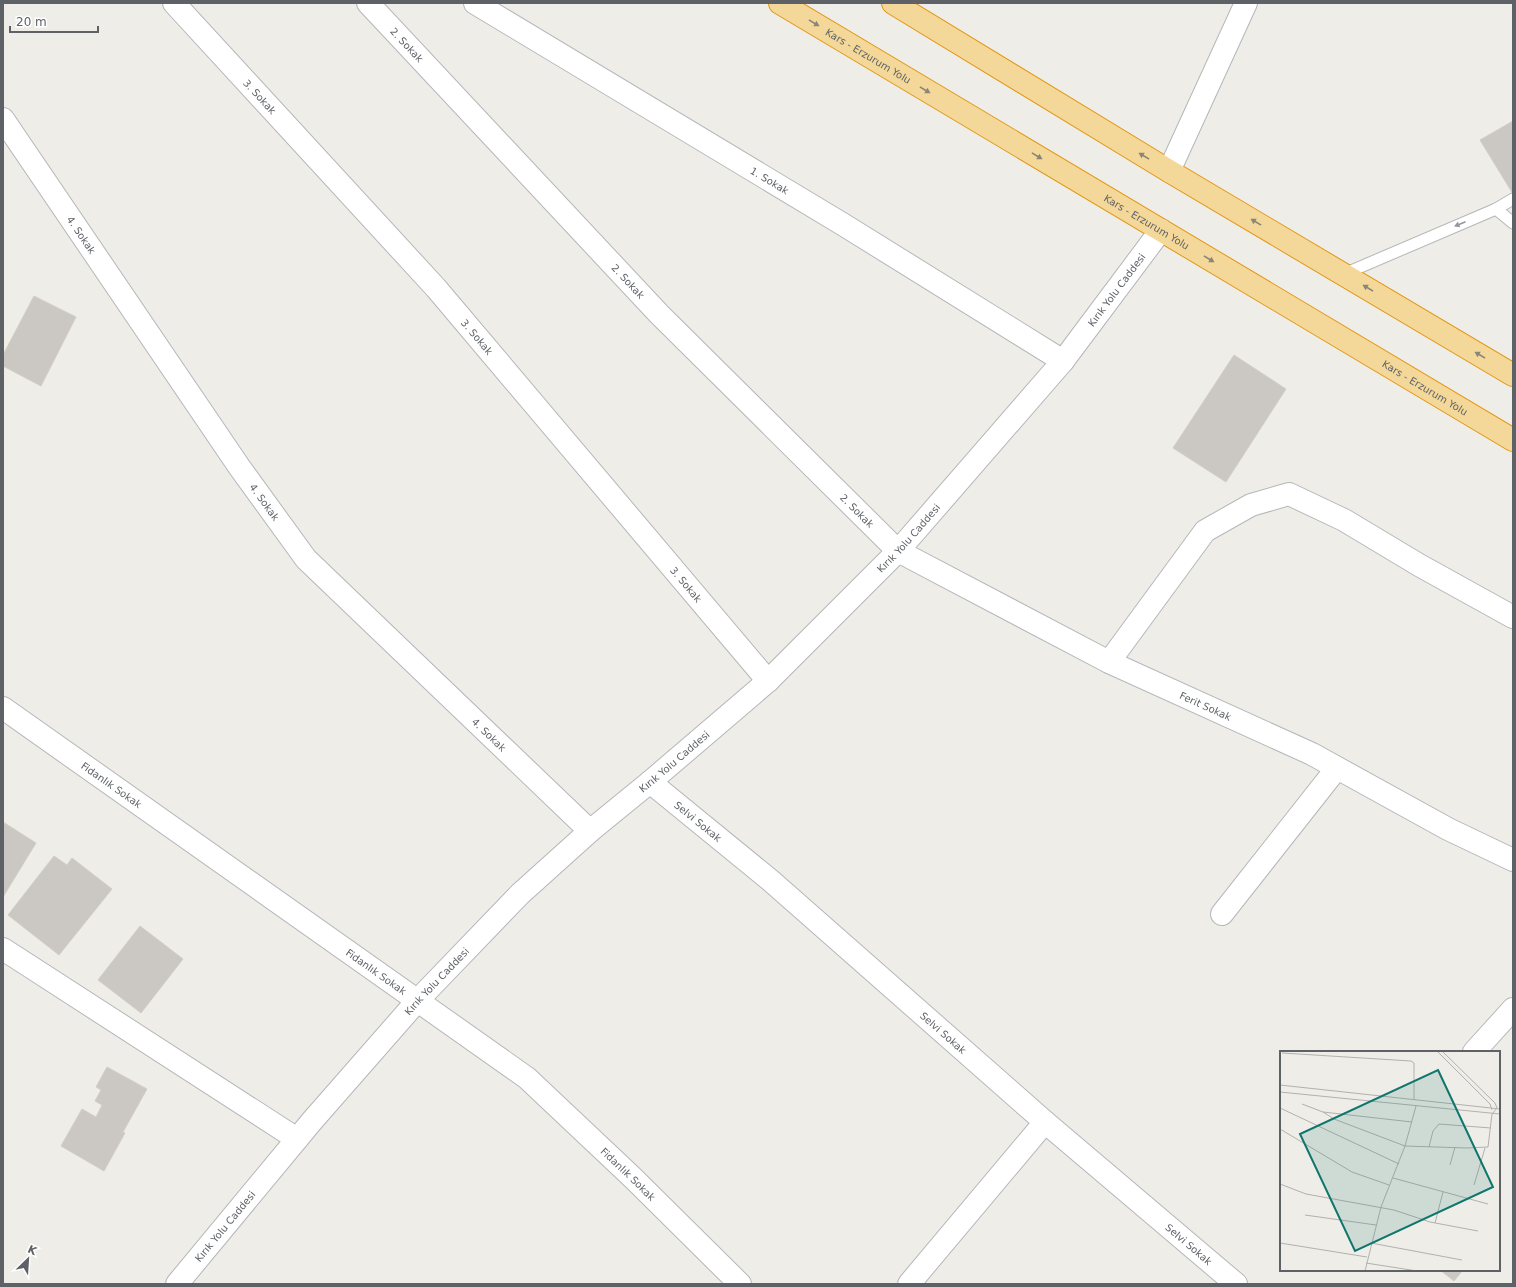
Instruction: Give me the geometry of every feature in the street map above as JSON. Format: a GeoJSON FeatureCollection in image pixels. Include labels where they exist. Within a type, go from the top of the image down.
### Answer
{"type":"FeatureCollection","features":[{"type":"Feature","properties":{"kind":"highway","name":"Kars - Erzurum Yolu"},"geometry":{"type":"LineString","coordinates":[[780,3],[1513,440]]}},
{"type":"Feature","properties":{"kind":"highway"},"geometry":{"type":"LineString","coordinates":[[893,3],[1169,171],[1513,375]]}},
{"type":"Feature","properties":{"kind":"street","name":"3. Sokak"},"geometry":{"type":"LineString","coordinates":[[174,3],[436,288],[768,682]]}},
{"type":"Feature","properties":{"kind":"street","name":"2. Sokak"},"geometry":{"type":"LineString","coordinates":[[368,3],[659,314],[898,551]]}},
{"type":"Feature","properties":{"kind":"street","name":"1. Sokak"},"geometry":{"type":"LineString","coordinates":[[475,3],[844,225],[1063,361]]}},
{"type":"Feature","properties":{"kind":"street"},"geometry":{"type":"LineString","coordinates":[[1169,171],[1246,3]]}},
{"type":"Feature","properties":{"kind":"street","name":"4. Sokak"},"geometry":{"type":"LineString","coordinates":[[3,119],[240,468],[306,559],[590,831]]}},
{"type":"Feature","properties":{"kind":"street","name":"Kırık Yolu Caddesi"},"geometry":{"type":"LineString","coordinates":[[183,1282],[297,1139],[418,1000],[520,894],[590,831],[768,682],[898,551],[1063,361],[1162,230]]}},
{"type":"Feature","properties":{"kind":"street"},"geometry":{"type":"LineString","coordinates":[[1109,662],[1205,530],[1251,505],[1289,494],[1344,520],[1513,617]]}},
{"type":"Feature","properties":{"kind":"street","name":"Ferit Sokak"},"geometry":{"type":"LineString","coordinates":[[898,551],[1109,662],[1312,754],[1448,829],[1513,860]]}},
{"type":"Feature","properties":{"kind":"street","name":"Fidanlık Sokak"},"geometry":{"type":"LineString","coordinates":[[3,708],[527,1078],[633,1178],[740,1284]]}},
{"type":"Feature","properties":{"kind":"street"},"geometry":{"type":"LineString","coordinates":[[1222,914],[1337,768]]}},
{"type":"Feature","properties":{"kind":"street","name":"Selvi Sokak"},"geometry":{"type":"LineString","coordinates":[[650,782],[770,880],[1045,1122],[1236,1284]]}},
{"type":"Feature","properties":{"kind":"street"},"geometry":{"type":"LineString","coordinates":[[3,948],[297,1139]]}},
{"type":"Feature","properties":{"kind":"street"},"geometry":{"type":"LineString","coordinates":[[1475,1051],[1513,1009]]}},
{"type":"Feature","properties":{"kind":"street"},"geometry":{"type":"LineString","coordinates":[[909,1284],[1045,1122]]}},
{"type":"Feature","properties":{"kind":"lane"},"geometry":{"type":"LineString","coordinates":[[1344,274],[1496,209],[1513,199]]}},
{"type":"Feature","properties":{"kind":"lane"},"geometry":{"type":"LineString","coordinates":[[1496,209],[1513,223]]}},
{"type":"Feature","properties":{"kind":"building"},"geometry":{"type":"Polygon","coordinates":[[[1513,121],[1513,194],[1480,140],[1513,121]]]}},
{"type":"Feature","properties":{"kind":"building"},"geometry":{"type":"Polygon","coordinates":[[[34,296],[76,317],[41,386],[3,366],[3,355],[34,296]]]}},
{"type":"Feature","properties":{"kind":"building"},"geometry":{"type":"Polygon","coordinates":[[[1234,355],[1286,389],[1226,482],[1173,448],[1234,355]]]}},
{"type":"Feature","properties":{"kind":"building"},"geometry":{"type":"Polygon","coordinates":[[[3,822],[36,843],[3,897],[3,822]]]}},
{"type":"Feature","properties":{"kind":"building"},"geometry":{"type":"Polygon","coordinates":[[[54,856],[67,865],[72,858],[112,889],[59,955],[8,915],[54,856]]]}},
{"type":"Feature","properties":{"kind":"building"},"geometry":{"type":"Polygon","coordinates":[[[140,926],[183,959],[141,1013],[98,980],[140,926]]]}},
{"type":"Feature","properties":{"kind":"building"},"geometry":{"type":"Polygon","coordinates":[[[107,1067],[147,1089],[123,1132],[125,1133],[104,1171],[61,1146],[82,1109],[96,1117],[102,1105],[95,1101],[101,1090],[96,1087],[107,1067]]]}},
{"type":"Feature","properties":{"kind":"building"},"geometry":{"type":"Polygon","coordinates":[[[1441,1271],[1462,1271],[1454,1281],[1441,1271]]]}}]}
